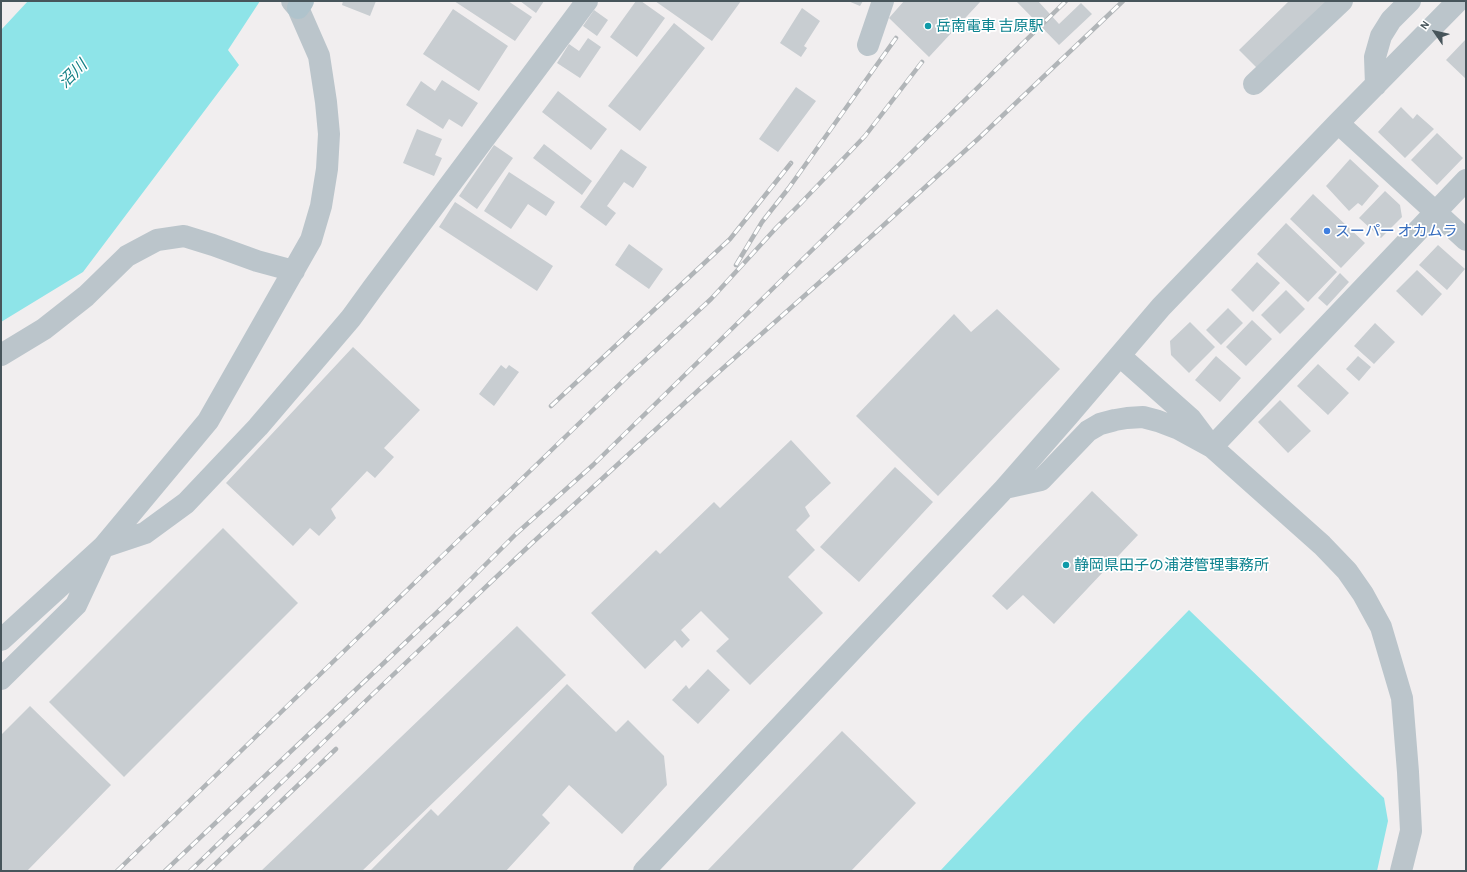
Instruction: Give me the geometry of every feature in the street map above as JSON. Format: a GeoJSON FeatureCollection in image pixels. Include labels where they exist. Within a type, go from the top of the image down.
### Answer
{"type":"FeatureCollection","features":[{"type":"Feature","properties":{"kind":"street"},"geometry":{"type":"LineString","coordinates":[[1,679],[76,604],[103,547],[145,533],[186,503],[258,427],[351,318],[587,1]]}},
{"type":"Feature","properties":{"kind":"street"},"geometry":{"type":"LineString","coordinates":[[868,45],[883,1]]}},
{"type":"Feature","properties":{"kind":"street"},"geometry":{"type":"LineString","coordinates":[[1254,84],[1342,1]]}},
{"type":"Feature","properties":{"kind":"street"},"geometry":{"type":"LineString","coordinates":[[1376,85],[1374,57],[1381,36],[1391,20],[1410,1]]}},
{"type":"Feature","properties":{"kind":"street"},"geometry":{"type":"LineString","coordinates":[[644,871],[1005,488],[1161,307],[1458,1]]}},
{"type":"Feature","properties":{"kind":"street"},"geometry":{"type":"LineString","coordinates":[[1,640],[103,547],[208,421],[311,240],[322,206],[327,170],[329,134],[326,102],[318,56],[298,3]]}},
{"type":"Feature","properties":{"kind":"street"},"geometry":{"type":"LineString","coordinates":[[1338,123],[1466,240]]}},
{"type":"Feature","properties":{"kind":"street"},"geometry":{"type":"LineString","coordinates":[[1212,447],[1466,180]]}},
{"type":"Feature","properties":{"kind":"street"},"geometry":{"type":"LineString","coordinates":[[1,355],[44,329],[86,296],[127,256],[156,240],[184,236],[257,261],[294,271]]}},
{"type":"Feature","properties":{"kind":"street"},"geometry":{"type":"LineString","coordinates":[[1120,356],[1191,419],[1212,447],[1322,545],[1347,572],[1364,594],[1381,627],[1402,698],[1408,764],[1411,831],[1401,871]]}},
{"type":"Feature","properties":{"kind":"street"},"geometry":{"type":"LineString","coordinates":[[1005,488],[1041,480],[1088,431],[1100,424],[1115,420],[1143,418],[1158,421],[1179,429],[1212,447]]}},
{"type":"Feature","properties":{"kind":"water","name":"沼川"},"geometry":{"type":"Polygon","coordinates":[[[28,1],[260,1],[228,50],[239,65],[83,272],[1,322],[1,30],[28,1]]]}},
{"type":"Feature","properties":{"kind":"water"},"geometry":{"type":"Polygon","coordinates":[[[1189,610],[1384,798],[1388,821],[1377,871],[940,871],[1083,719],[1189,610]]]}},
{"type":"Feature","properties":{"kind":"building"},"geometry":{"type":"Polygon","coordinates":[[[343,1],[376,1],[370,16],[342,5],[343,1]]]}},
{"type":"Feature","properties":{"kind":"building"},"geometry":{"type":"Polygon","coordinates":[[[454,1],[508,1],[532,17],[515,41],[454,1]]]}},
{"type":"Feature","properties":{"kind":"building"},"geometry":{"type":"Polygon","coordinates":[[[520,1],[544,1],[536,13],[520,1]]]}},
{"type":"Feature","properties":{"kind":"building"},"geometry":{"type":"Polygon","coordinates":[[[636,1],[641,1],[665,18],[637,57],[610,37],[636,1]]]}},
{"type":"Feature","properties":{"kind":"building"},"geometry":{"type":"Polygon","coordinates":[[[655,1],[741,1],[712,41],[655,1]]]}},
{"type":"Feature","properties":{"kind":"building"},"geometry":{"type":"Polygon","coordinates":[[[848,1],[863,1],[860,6],[848,1]]]}},
{"type":"Feature","properties":{"kind":"building","name":"岳南電車 吉原駅"},"geometry":{"type":"Polygon","coordinates":[[[904,1],[981,1],[929,57],[889,18],[904,1]]]}},
{"type":"Feature","properties":{"kind":"building"},"geometry":{"type":"Polygon","coordinates":[[[1016,1],[1038,1],[1059,24],[1081,3],[1092,14],[1059,45],[1016,1]]]}},
{"type":"Feature","properties":{"kind":"building"},"geometry":{"type":"Polygon","coordinates":[[[1289,1],[1329,1],[1259,70],[1239,50],[1289,1]]]}},
{"type":"Feature","properties":{"kind":"building"},"geometry":{"type":"Polygon","coordinates":[[[802,8],[820,21],[804,46],[807,48],[801,57],[780,43],[802,8]]]}},
{"type":"Feature","properties":{"kind":"building"},"geometry":{"type":"Polygon","coordinates":[[[453,9],[508,46],[479,91],[423,54],[453,9]]]}},
{"type":"Feature","properties":{"kind":"building"},"geometry":{"type":"Polygon","coordinates":[[[594,10],[608,20],[597,36],[583,26],[594,10]]]}},
{"type":"Feature","properties":{"kind":"building"},"geometry":{"type":"Polygon","coordinates":[[[674,23],[705,48],[640,131],[608,106],[674,23]]]}},
{"type":"Feature","properties":{"kind":"building"},"geometry":{"type":"Polygon","coordinates":[[[588,38],[601,47],[580,78],[557,63],[569,44],[579,51],[588,38]]]}},
{"type":"Feature","properties":{"kind":"building"},"geometry":{"type":"Polygon","coordinates":[[[1466,39],[1466,79],[1446,60],[1466,39]]]}},
{"type":"Feature","properties":{"kind":"building"},"geometry":{"type":"Polygon","coordinates":[[[442,80],[478,103],[462,127],[449,119],[443,129],[406,105],[421,81],[435,91],[442,80]]]}},
{"type":"Feature","properties":{"kind":"building"},"geometry":{"type":"Polygon","coordinates":[[[796,87],[816,101],[778,152],[759,139],[796,87]]]}},
{"type":"Feature","properties":{"kind":"building"},"geometry":{"type":"Polygon","coordinates":[[[558,91],[607,129],[591,150],[542,112],[558,91]]]}},
{"type":"Feature","properties":{"kind":"building"},"geometry":{"type":"Polygon","coordinates":[[[1401,107],[1413,119],[1417,114],[1434,129],[1405,158],[1378,132],[1401,107]]]}},
{"type":"Feature","properties":{"kind":"building"},"geometry":{"type":"Polygon","coordinates":[[[417,129],[442,139],[435,155],[442,158],[434,176],[403,163],[417,129]]]}},
{"type":"Feature","properties":{"kind":"building"},"geometry":{"type":"Polygon","coordinates":[[[1437,133],[1463,158],[1437,185],[1411,160],[1437,133]]]}},
{"type":"Feature","properties":{"kind":"building"},"geometry":{"type":"Polygon","coordinates":[[[544,144],[592,181],[582,195],[533,158],[544,144]]]}},
{"type":"Feature","properties":{"kind":"building"},"geometry":{"type":"Polygon","coordinates":[[[494,145],[513,158],[477,209],[459,196],[494,145]]]}},
{"type":"Feature","properties":{"kind":"building"},"geometry":{"type":"Polygon","coordinates":[[[621,149],[647,167],[633,188],[624,182],[607,206],[616,213],[606,226],[580,207],[621,149]]]}},
{"type":"Feature","properties":{"kind":"building"},"geometry":{"type":"Polygon","coordinates":[[[1350,159],[1379,186],[1362,206],[1358,203],[1349,211],[1326,186],[1350,159]]]}},
{"type":"Feature","properties":{"kind":"building"},"geometry":{"type":"Polygon","coordinates":[[[509,172],[555,202],[546,216],[528,204],[511,229],[484,211],[509,172]]]}},
{"type":"Feature","properties":{"kind":"building"},"geometry":{"type":"Polygon","coordinates":[[[1385,191],[1400,205],[1402,217],[1381,238],[1359,218],[1385,191]]]}},
{"type":"Feature","properties":{"kind":"building","name":"スーパー オカムラ"},"geometry":{"type":"Polygon","coordinates":[[[1313,194],[1365,243],[1341,268],[1290,219],[1313,194]]]}},
{"type":"Feature","properties":{"kind":"building"},"geometry":{"type":"Polygon","coordinates":[[[455,202],[553,266],[537,291],[439,227],[455,202]]]}},
{"type":"Feature","properties":{"kind":"building"},"geometry":{"type":"Polygon","coordinates":[[[1286,223],[1337,272],[1308,302],[1257,254],[1286,223]]]}},
{"type":"Feature","properties":{"kind":"building"},"geometry":{"type":"Polygon","coordinates":[[[629,244],[663,269],[649,289],[615,265],[629,244]]]}},
{"type":"Feature","properties":{"kind":"building"},"geometry":{"type":"Polygon","coordinates":[[[1438,245],[1465,269],[1447,290],[1419,265],[1438,245]]]}},
{"type":"Feature","properties":{"kind":"building"},"geometry":{"type":"Polygon","coordinates":[[[1257,262],[1280,283],[1253,312],[1231,290],[1257,262]]]}},
{"type":"Feature","properties":{"kind":"building"},"geometry":{"type":"Polygon","coordinates":[[[1417,270],[1442,294],[1422,316],[1396,291],[1417,270]]]}},
{"type":"Feature","properties":{"kind":"building"},"geometry":{"type":"Polygon","coordinates":[[[1340,273],[1349,282],[1327,306],[1318,298],[1340,273]]]}},
{"type":"Feature","properties":{"kind":"building"},"geometry":{"type":"Polygon","coordinates":[[[1286,290],[1305,309],[1280,334],[1261,315],[1286,290]]]}},
{"type":"Feature","properties":{"kind":"building"},"geometry":{"type":"Polygon","coordinates":[[[1228,308],[1243,323],[1221,345],[1206,330],[1228,308]]]}},
{"type":"Feature","properties":{"kind":"building"},"geometry":{"type":"Polygon","coordinates":[[[997,309],[1060,369],[938,496],[856,416],[954,314],[971,332],[997,309]]]}},
{"type":"Feature","properties":{"kind":"building"},"geometry":{"type":"Polygon","coordinates":[[[1252,320],[1272,339],[1246,366],[1226,347],[1252,320]]]}},
{"type":"Feature","properties":{"kind":"building"},"geometry":{"type":"Polygon","coordinates":[[[1190,322],[1215,347],[1189,373],[1171,355],[1170,341],[1190,322]]]}},
{"type":"Feature","properties":{"kind":"building"},"geometry":{"type":"Polygon","coordinates":[[[1375,323],[1395,342],[1374,364],[1354,346],[1375,323]]]}},
{"type":"Feature","properties":{"kind":"building"},"geometry":{"type":"Polygon","coordinates":[[[353,347],[420,410],[384,448],[394,457],[375,478],[367,471],[331,509],[336,518],[319,536],[310,528],[293,546],[226,483],[353,347]]]}},
{"type":"Feature","properties":{"kind":"building"},"geometry":{"type":"Polygon","coordinates":[[[1216,356],[1241,378],[1220,402],[1195,380],[1216,356]]]}},
{"type":"Feature","properties":{"kind":"building"},"geometry":{"type":"Polygon","coordinates":[[[1358,356],[1371,367],[1359,381],[1346,369],[1358,356]]]}},
{"type":"Feature","properties":{"kind":"building"},"geometry":{"type":"Polygon","coordinates":[[[1318,364],[1349,393],[1328,415],[1297,386],[1318,364]]]}},
{"type":"Feature","properties":{"kind":"building"},"geometry":{"type":"Polygon","coordinates":[[[501,365],[506,369],[509,365],[519,372],[494,406],[479,394],[501,365]]]}},
{"type":"Feature","properties":{"kind":"building"},"geometry":{"type":"Polygon","coordinates":[[[1280,400],[1311,431],[1288,453],[1258,422],[1280,400]]]}},
{"type":"Feature","properties":{"kind":"building"},"geometry":{"type":"Polygon","coordinates":[[[791,440],[831,483],[805,507],[810,516],[796,530],[815,550],[788,577],[823,613],[750,685],[716,651],[729,639],[701,611],[681,630],[690,640],[682,648],[675,640],[645,669],[591,613],[656,550],[660,554],[714,502],[720,508],[791,440]]]}},
{"type":"Feature","properties":{"kind":"building"},"geometry":{"type":"Polygon","coordinates":[[[895,467],[933,502],[859,582],[820,547],[895,467]]]}},
{"type":"Feature","properties":{"kind":"building","name":"静岡県田子の浦港管理事務所"},"geometry":{"type":"Polygon","coordinates":[[[1092,491],[1138,535],[1054,624],[1023,595],[1007,610],[992,596],[1092,491]]]}},
{"type":"Feature","properties":{"kind":"building"},"geometry":{"type":"Polygon","coordinates":[[[223,528],[298,603],[124,777],[49,702],[223,528]]]}},
{"type":"Feature","properties":{"kind":"building"},"geometry":{"type":"Polygon","coordinates":[[[517,626],[566,675],[362,871],[261,871],[517,626]]]}},
{"type":"Feature","properties":{"kind":"building"},"geometry":{"type":"Polygon","coordinates":[[[708,669],[730,690],[698,724],[672,700],[686,685],[689,689],[708,669]]]}},
{"type":"Feature","properties":{"kind":"building"},"geometry":{"type":"Polygon","coordinates":[[[567,684],[616,732],[628,720],[664,756],[667,785],[622,834],[569,785],[542,815],[550,823],[506,871],[370,871],[431,809],[438,816],[567,684]]]}},
{"type":"Feature","properties":{"kind":"building"},"geometry":{"type":"Polygon","coordinates":[[[30,706],[111,785],[27,871],[1,871],[1,735],[30,706]]]}},
{"type":"Feature","properties":{"kind":"building"},"geometry":{"type":"Polygon","coordinates":[[[842,731],[916,803],[851,871],[707,871],[842,731]]]}},
{"type":"Feature","properties":{"kind":"railway"},"geometry":{"type":"LineString","coordinates":[[165,871],[449,601],[517,533],[593,465],[1066,1]]}},
{"type":"Feature","properties":{"kind":"railway"},"geometry":{"type":"LineString","coordinates":[[190,871],[530,545],[703,386],[979,138],[1123,1]]}},
{"type":"Feature","properties":{"kind":"railway"},"geometry":{"type":"LineString","coordinates":[[736,265],[762,222],[788,189],[896,38]]}},
{"type":"Feature","properties":{"kind":"railway"},"geometry":{"type":"LineString","coordinates":[[117,871],[627,377],[711,299],[777,227],[865,136],[922,62]]}},
{"type":"Feature","properties":{"kind":"railway"},"geometry":{"type":"LineString","coordinates":[[551,406],[730,239],[791,163]]}},
{"type":"Feature","properties":{"kind":"railway"},"geometry":{"type":"LineString","coordinates":[[208,871],[336,749]]}},
{"type":"Feature","properties":{"kind":"place","name":"岳南電車 吉原駅"},"geometry":{"type":"Point","coordinates":[928,26]}},
{"type":"Feature","properties":{"kind":"place","name":"スーパー オカムラ"},"geometry":{"type":"Point","coordinates":[1327,231]}},
{"type":"Feature","properties":{"kind":"place","name":"静岡県田子の浦港管理事務所"},"geometry":{"type":"Point","coordinates":[1066,565]}}]}
